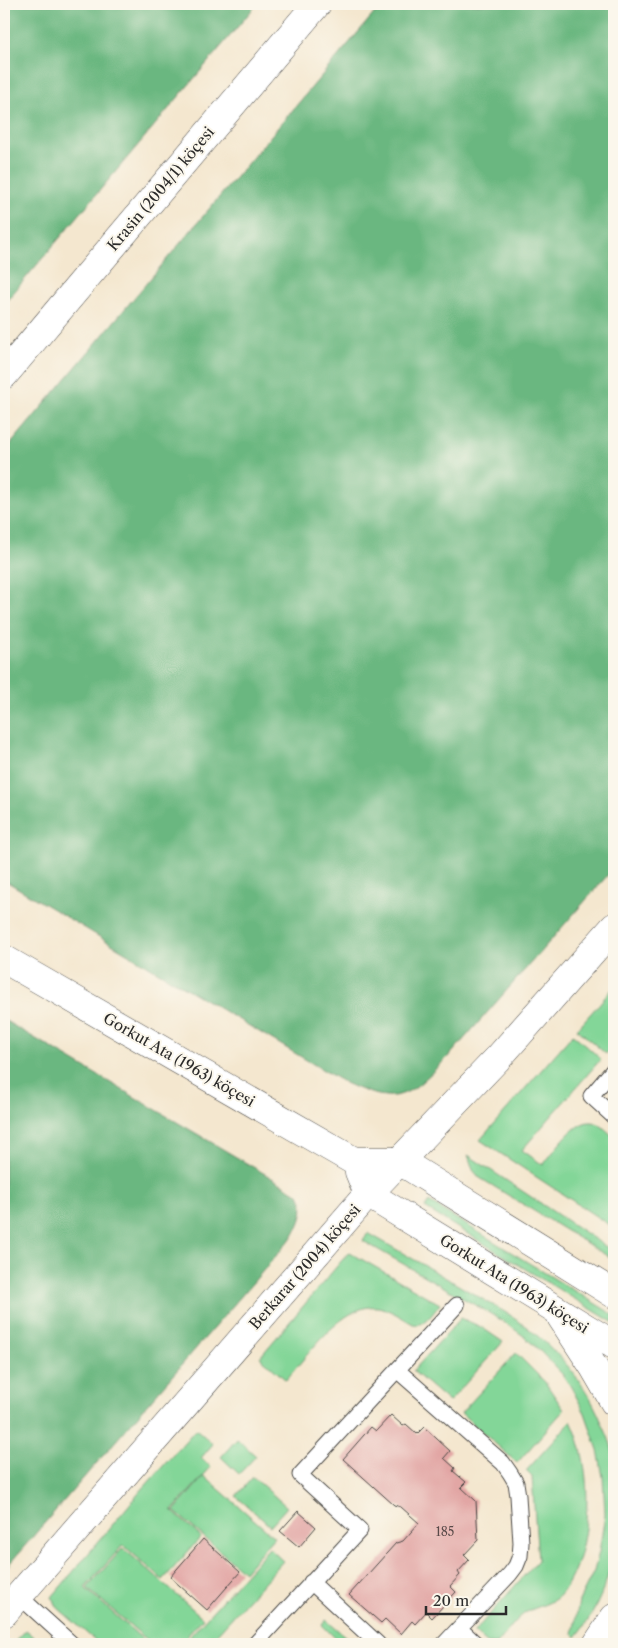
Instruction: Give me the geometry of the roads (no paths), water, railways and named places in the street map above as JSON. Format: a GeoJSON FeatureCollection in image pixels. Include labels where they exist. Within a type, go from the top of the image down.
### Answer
{"type":"FeatureCollection","features":[{"type":"Feature","properties":{"kind":"street","name":"Krasin (2004/1) köçesi"},"geometry":{"type":"LineString","coordinates":[[4,375],[317,4]]}},
{"type":"Feature","properties":{"kind":"street","name":"Berkarar (2004) köçesi"},"geometry":{"type":"LineString","coordinates":[[11,1605],[368,1194],[612,936]]}},
{"type":"Feature","properties":{"kind":"street","name":"Gorkut Ata (1963) köçesi"},"geometry":{"type":"LineString","coordinates":[[4,959],[354,1161],[400,1161]]}},
{"type":"Feature","properties":{"kind":"street"},"geometry":{"type":"LineString","coordinates":[[354,1161],[368,1194]]}},
{"type":"Feature","properties":{"kind":"street"},"geometry":{"type":"LineString","coordinates":[[400,1161],[614,1294]]}},
{"type":"Feature","properties":{"kind":"street","name":"Gorkut Ata (1963) köçesi"},"geometry":{"type":"LineString","coordinates":[[368,1194],[614,1345]]}},
{"type":"Feature","properties":{"kind":"street"},"geometry":{"type":"LineString","coordinates":[[580,1274],[614,1285]]}},
{"type":"Feature","properties":{"kind":"street"},"geometry":{"type":"LineString","coordinates":[[556,1310],[614,1402]]}},
{"type":"Feature","properties":{"kind":"street"},"geometry":{"type":"LineString","coordinates":[[597,1644],[614,1618]]}},
{"type":"Feature","properties":{"kind":"lane"},"geometry":{"type":"LineString","coordinates":[[614,1069],[591,1096],[614,1117]]}},
{"type":"Feature","properties":{"kind":"lane"},"geometry":{"type":"LineString","coordinates":[[254,1644],[360,1530],[300,1475],[457,1305]]}},
{"type":"Feature","properties":{"kind":"lane"},"geometry":{"type":"LineString","coordinates":[[397,1370],[503,1463],[516,1483],[522,1544],[516,1566],[444,1644]]}},
{"type":"Feature","properties":{"kind":"lane"},"geometry":{"type":"LineString","coordinates":[[311,1582],[378,1644]]}},
{"type":"Feature","properties":{"kind":"lane"},"geometry":{"type":"LineString","coordinates":[[11,1605],[72,1644]]}},
{"type":"Feature","properties":{"kind":"lane"},"geometry":{"type":"LineString","coordinates":[[459,1628],[476,1644]]}}]}
